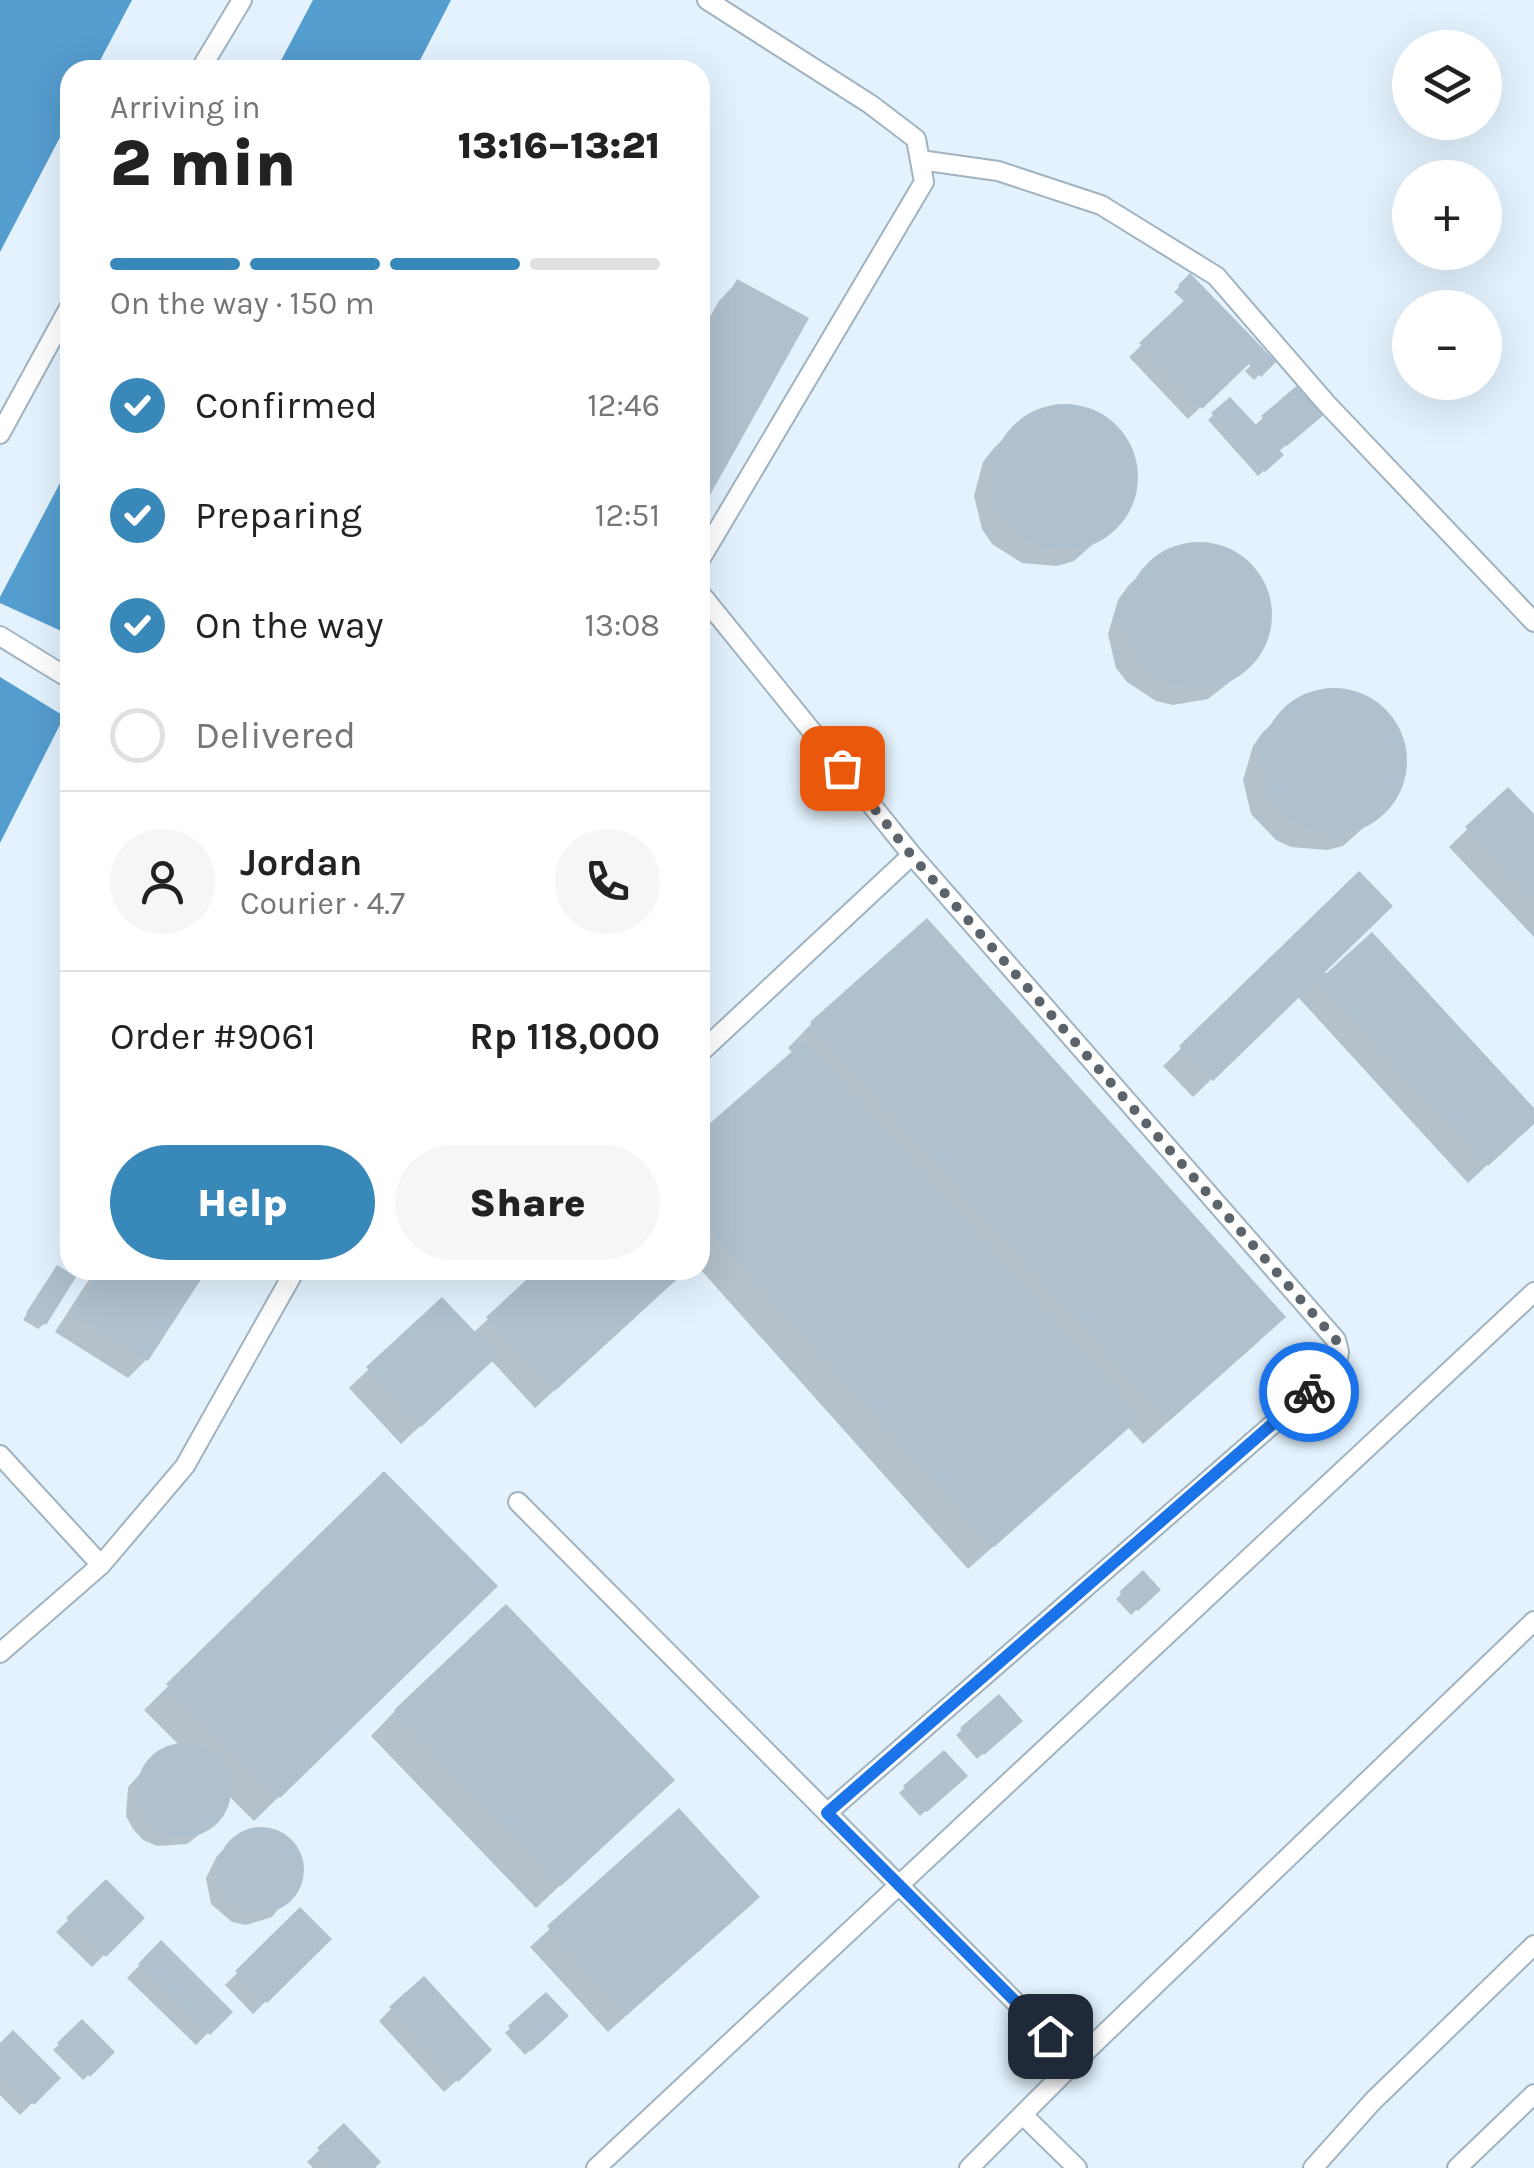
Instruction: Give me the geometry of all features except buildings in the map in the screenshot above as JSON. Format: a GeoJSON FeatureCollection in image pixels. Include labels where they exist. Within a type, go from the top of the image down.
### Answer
{"type":"FeatureCollection","features":[{"type":"Feature","properties":{"kind":"lane"},"geometry":{"type":"LineString","coordinates":[[206,60],[242,0]]}},
{"type":"Feature","properties":{"kind":"lane"},"geometry":{"type":"LineString","coordinates":[[708,0],[870,104],[916,139],[924,182],[710,543]]}},
{"type":"Feature","properties":{"kind":"lane"},"geometry":{"type":"LineString","coordinates":[[920,160],[998,171],[1101,205],[1216,276],[1326,403],[1534,622]]}},
{"type":"Feature","properties":{"kind":"lane"},"geometry":{"type":"LineString","coordinates":[[0,434],[60,324]]}},
{"type":"Feature","properties":{"kind":"lane"},"geometry":{"type":"LineString","coordinates":[[710,605],[912,856],[1336,1340],[1339,1352],[1336,1369],[827,1813]]}},
{"type":"Feature","properties":{"kind":"lane"},"geometry":{"type":"LineString","coordinates":[[0,636],[60,673]]}},
{"type":"Feature","properties":{"kind":"lane"},"geometry":{"type":"LineString","coordinates":[[710,1043],[912,856]]}},
{"type":"Feature","properties":{"kind":"lane"},"geometry":{"type":"LineString","coordinates":[[0,1653],[101,1565],[185,1466],[289,1280]]}},
{"type":"Feature","properties":{"kind":"lane"},"geometry":{"type":"LineString","coordinates":[[596,2168],[1534,1292]]}},
{"type":"Feature","properties":{"kind":"lane"},"geometry":{"type":"LineString","coordinates":[[0,1456],[101,1565]]}},
{"type":"Feature","properties":{"kind":"lane"},"geometry":{"type":"LineString","coordinates":[[518,1502],[1075,2062]]}},
{"type":"Feature","properties":{"kind":"lane"},"geometry":{"type":"LineString","coordinates":[[969,2168],[1534,1621]]}},
{"type":"Feature","properties":{"kind":"lane"},"geometry":{"type":"LineString","coordinates":[[1313,2168],[1373,2101],[1534,1945]]}},
{"type":"Feature","properties":{"kind":"lane"},"geometry":{"type":"LineString","coordinates":[[1457,2168],[1534,2094]]}},
{"type":"Feature","properties":{"kind":"lane"},"geometry":{"type":"LineString","coordinates":[[1024,2116],[1078,2168]]}},
{"type":"Feature","properties":{"kind":"water"},"geometry":{"type":"Polygon","coordinates":[[[0,0],[451,0],[420,60],[60,60],[60,725],[0,843],[0,0]]]}},
{"type":"Feature","properties":{"kind":"pier"},"geometry":{"type":"Polygon","coordinates":[[[132,0],[313,0],[281,60],[100,60],[132,0]]]}},
{"type":"Feature","properties":{"kind":"pier"},"geometry":{"type":"Polygon","coordinates":[[[60,137],[60,483],[0,597],[0,252],[60,137]]]}},
{"type":"Feature","properties":{"kind":"pier"},"geometry":{"type":"Polygon","coordinates":[[[0,603],[60,630],[60,714],[0,677],[0,603]]]}},
{"type":"Feature","properties":{"kind":"way so far"},"geometry":{"type":"LineString","coordinates":[[842,768],[912,856],[1336,1340],[1336,1369],[1309,1392]]}},
{"type":"Feature","properties":{"kind":"route"},"geometry":{"type":"LineString","coordinates":[[1050,2036],[827,1813],[1309,1392]]}}]}
